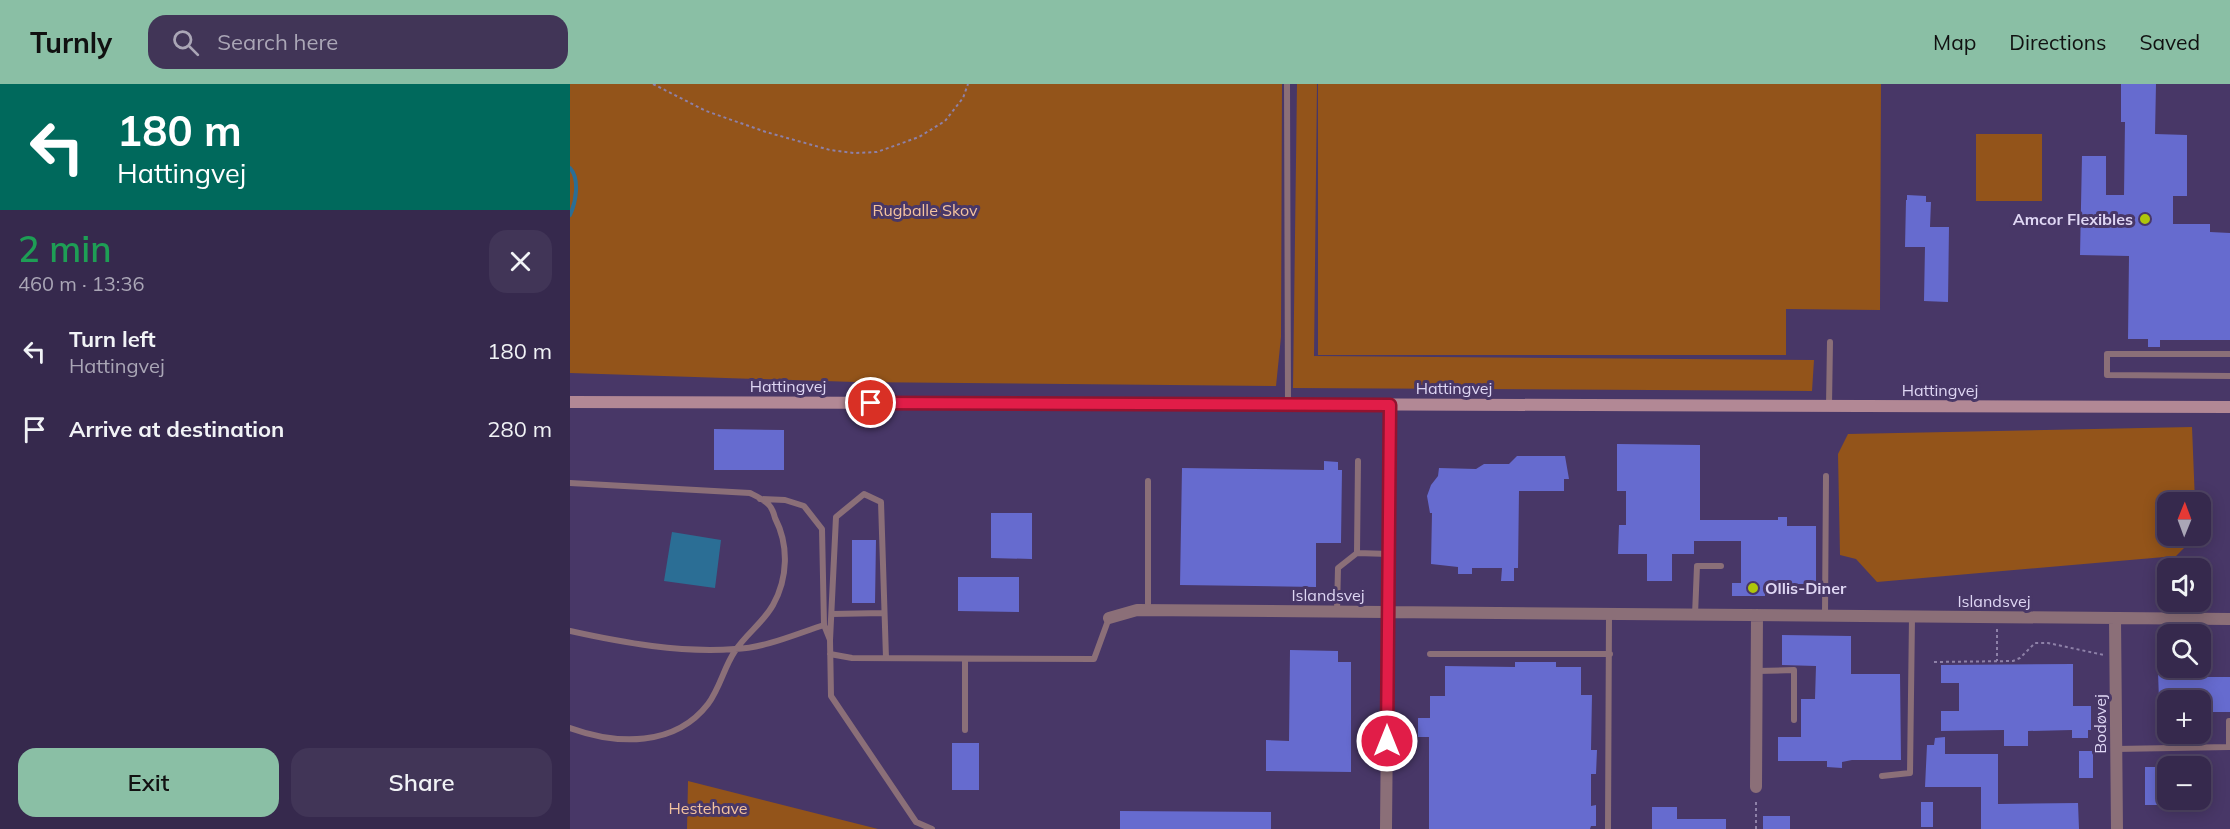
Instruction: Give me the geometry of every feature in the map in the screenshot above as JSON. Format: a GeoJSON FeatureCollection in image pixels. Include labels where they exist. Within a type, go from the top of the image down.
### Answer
{"type":"FeatureCollection","features":[{"type":"Feature","properties":{"kind":"street","name":"Hattingvej"},"geometry":{"type":"LineString","coordinates":[[570,402],[2230,407]]}},
{"type":"Feature","properties":{"kind":"street"},"geometry":{"type":"LineString","coordinates":[[1386,829],[1390,405]]}},
{"type":"Feature","properties":{"kind":"street","name":"Islandsvej"},"geometry":{"type":"LineString","coordinates":[[1109,618],[1137,610],[1148,610],[2230,620]]}},
{"type":"Feature","properties":{"kind":"street"},"geometry":{"type":"LineString","coordinates":[[1756,787],[1757,615]]}},
{"type":"Feature","properties":{"kind":"street","name":"Bodøvej"},"geometry":{"type":"LineString","coordinates":[[2115,619],[2117,829]]}},
{"type":"Feature","properties":{"kind":"lane"},"geometry":{"type":"LineString","coordinates":[[1287,84],[1288,404]]}},
{"type":"Feature","properties":{"kind":"lane"},"geometry":{"type":"LineString","coordinates":[[1829,406],[1830,342]]}},
{"type":"Feature","properties":{"kind":"lane"},"geometry":{"type":"LineString","coordinates":[[2230,354],[2107,354],[2106,375],[2230,376]]}},
{"type":"Feature","properties":{"kind":"lane"},"geometry":{"type":"LineString","coordinates":[[1357,553],[1358,461]]}},
{"type":"Feature","properties":{"kind":"lane"},"geometry":{"type":"LineString","coordinates":[[1825,616],[1826,476]]}},
{"type":"Feature","properties":{"kind":"lane"},"geometry":{"type":"LineString","coordinates":[[1148,480],[1148,610]]}},
{"type":"Feature","properties":{"kind":"lane"},"geometry":{"type":"LineString","coordinates":[[570,483],[750,493],[769,505],[781,529],[785,554],[783,579],[773,605],[760,624],[735,650],[709,703],[695,717],[677,730],[637,740],[594,735],[570,728]]}},
{"type":"Feature","properties":{"kind":"lane"},"geometry":{"type":"LineString","coordinates":[[886,658],[881,502],[864,494],[836,518],[830,640],[831,696],[916,822],[932,829]]}},
{"type":"Feature","properties":{"kind":"lane"},"geometry":{"type":"LineString","coordinates":[[760,499],[785,500],[804,506],[822,529],[824,625],[830,640]]}},
{"type":"Feature","properties":{"kind":"lane"},"geometry":{"type":"LineString","coordinates":[[822,552],[835,553]]}},
{"type":"Feature","properties":{"kind":"lane"},"geometry":{"type":"LineString","coordinates":[[1337,611],[1338,568],[1357,553],[1389,554]]}},
{"type":"Feature","properties":{"kind":"lane"},"geometry":{"type":"LineString","coordinates":[[1695,615],[1697,566],[1721,566]]}},
{"type":"Feature","properties":{"kind":"lane"},"geometry":{"type":"LineString","coordinates":[[832,614],[884,613]]}},
{"type":"Feature","properties":{"kind":"lane"},"geometry":{"type":"LineString","coordinates":[[1608,829],[1609,614]]}},
{"type":"Feature","properties":{"kind":"lane"},"geometry":{"type":"LineString","coordinates":[[1882,776],[1910,773],[1912,617]]}},
{"type":"Feature","properties":{"kind":"lane","name":"Islandsvej"},"geometry":{"type":"LineString","coordinates":[[830,654],[852,658],[1094,659],[1109,618]]}},
{"type":"Feature","properties":{"kind":"lane"},"geometry":{"type":"LineString","coordinates":[[570,631],[627,644],[735,650],[757,646],[824,625]]}},
{"type":"Feature","properties":{"kind":"lane"},"geometry":{"type":"LineString","coordinates":[[1430,654],[1610,654]]}},
{"type":"Feature","properties":{"kind":"lane"},"geometry":{"type":"LineString","coordinates":[[965,659],[965,730]]}},
{"type":"Feature","properties":{"kind":"lane"},"geometry":{"type":"LineString","coordinates":[[1757,671],[1794,670],[1794,720]]}},
{"type":"Feature","properties":{"kind":"lane"},"geometry":{"type":"LineString","coordinates":[[2116,749],[2229,747],[2229,721]]}},
{"type":"Feature","properties":{"kind":"path"},"geometry":{"type":"LineString","coordinates":[[653,84],[706,111],[766,132],[830,150],[854,153],[877,152],[919,137],[945,121],[963,98],[968,84]]}},
{"type":"Feature","properties":{"kind":"path"},"geometry":{"type":"LineString","coordinates":[[1997,617],[1997,661]]}},
{"type":"Feature","properties":{"kind":"path"},"geometry":{"type":"LineString","coordinates":[[1934,662],[2013,661],[2020,658],[2035,643],[2048,643],[2075,651],[2116,657]]}},
{"type":"Feature","properties":{"kind":"path"},"geometry":{"type":"LineString","coordinates":[[1756,787],[1756,829]]}},
{"type":"Feature","properties":{"kind":"green space","name":"Rugballe Skov"},"geometry":{"type":"Polygon","coordinates":[[[570,84],[1282,84],[1281,337],[1276,386],[855,382],[570,373],[570,84]]]}},
{"type":"Feature","properties":{"kind":"green space"},"geometry":{"type":"Polygon","coordinates":[[[1297,84],[1317,84],[1314,356],[1814,360],[1812,391],[1293,388],[1297,84]]]}},
{"type":"Feature","properties":{"kind":"green space"},"geometry":{"type":"Polygon","coordinates":[[[1318,84],[1881,84],[1880,310],[1786,309],[1786,355],[1318,355],[1318,84]]]}},
{"type":"Feature","properties":{"kind":"green space"},"geometry":{"type":"Polygon","coordinates":[[[1976,134],[2042,134],[2042,201],[1976,201],[1976,134]]]}},
{"type":"Feature","properties":{"kind":"green space"},"geometry":{"type":"Polygon","coordinates":[[[2192,427],[2195,492],[2157,492],[2157,546],[2186,546],[2176,556],[1877,582],[1856,559],[1840,555],[1838,454],[1848,434],[2192,427]]]}},
{"type":"Feature","properties":{"kind":"green space","name":"Hestehave"},"geometry":{"type":"Polygon","coordinates":[[[688,781],[878,829],[687,829],[688,781]]]}},
{"type":"Feature","properties":{"kind":"water"},"geometry":{"type":"Polygon","coordinates":[[[672,532],[721,540],[715,588],[664,581],[672,532]]]}},
{"type":"Feature","properties":{"kind":"building","name":"Amcor Flexibles"},"geometry":{"type":"Polygon","coordinates":[[[2121,84],[2156,84],[2155,134],[2187,135],[2187,196],[2173,196],[2173,224],[2210,224],[2210,232],[2230,233],[2230,340],[2160,340],[2160,347],[2148,347],[2148,339],[2128,339],[2129,256],[2080,255],[2082,156],[2106,156],[2106,195],[2124,195],[2125,122],[2121,122],[2121,84]]]}},
{"type":"Feature","properties":{"kind":"building"},"geometry":{"type":"Polygon","coordinates":[[[1907,195],[1926,196],[1926,202],[1931,202],[1930,227],[1949,227],[1948,302],[1924,301],[1925,247],[1905,247],[1907,195]]]}},
{"type":"Feature","properties":{"kind":"building"},"geometry":{"type":"Polygon","coordinates":[[[714,429],[784,430],[784,470],[714,470],[714,429]]]}},
{"type":"Feature","properties":{"kind":"building"},"geometry":{"type":"Polygon","coordinates":[[[1617,444],[1700,445],[1700,520],[1778,520],[1778,517],[1787,517],[1787,526],[1816,526],[1816,584],[1765,584],[1765,596],[1732,596],[1732,583],[1741,583],[1741,541],[1694,541],[1694,554],[1672,554],[1672,581],[1647,581],[1647,554],[1618,554],[1619,525],[1626,525],[1626,491],[1617,491],[1617,444]]]}},
{"type":"Feature","properties":{"kind":"building"},"geometry":{"type":"Polygon","coordinates":[[[1517,456],[1565,456],[1569,479],[1564,479],[1564,491],[1519,491],[1518,568],[1514,568],[1514,581],[1501,581],[1502,568],[1472,568],[1472,574],[1458,574],[1458,567],[1431,564],[1432,513],[1430,513],[1427,496],[1438,476],[1439,468],[1476,469],[1484,464],[1509,464],[1517,456]]]}},
{"type":"Feature","properties":{"kind":"building"},"geometry":{"type":"Polygon","coordinates":[[[1324,461],[1338,462],[1338,470],[1342,470],[1341,543],[1316,543],[1316,587],[1180,585],[1182,468],[1324,470],[1324,461]]]}},
{"type":"Feature","properties":{"kind":"building"},"geometry":{"type":"Polygon","coordinates":[[[991,513],[1032,513],[1032,559],[991,558],[991,513]]]}},
{"type":"Feature","properties":{"kind":"building"},"geometry":{"type":"Polygon","coordinates":[[[852,540],[876,540],[875,603],[852,603],[852,540]]]}},
{"type":"Feature","properties":{"kind":"building"},"geometry":{"type":"Polygon","coordinates":[[[958,577],[1019,577],[1019,612],[958,611],[958,577]]]}},
{"type":"Feature","properties":{"kind":"building"},"geometry":{"type":"Polygon","coordinates":[[[1782,635],[1851,636],[1851,674],[1900,674],[1901,760],[1852,760],[1842,762],[1842,768],[1827,767],[1827,761],[1778,761],[1778,737],[1801,737],[1801,699],[1815,699],[1816,666],[1782,665],[1782,635]]]}},
{"type":"Feature","properties":{"kind":"building"},"geometry":{"type":"Polygon","coordinates":[[[1290,650],[1338,651],[1338,662],[1351,662],[1351,772],[1266,771],[1266,740],[1289,741],[1290,650]]]}},
{"type":"Feature","properties":{"kind":"building"},"geometry":{"type":"Polygon","coordinates":[[[1515,662],[1556,662],[1556,667],[1581,667],[1581,695],[1592,695],[1591,750],[1597,750],[1596,774],[1591,774],[1591,806],[1596,805],[1596,826],[1591,826],[1590,829],[1429,829],[1429,737],[1418,737],[1418,718],[1430,718],[1430,696],[1445,696],[1445,666],[1515,667],[1515,662]]]}},
{"type":"Feature","properties":{"kind":"building"},"geometry":{"type":"Polygon","coordinates":[[[2073,664],[2073,706],[2091,706],[2091,730],[2088,730],[2088,738],[2072,738],[2072,730],[2028,731],[2028,746],[2004,746],[2004,730],[1941,731],[1941,711],[1959,711],[1959,683],[1941,683],[1941,665],[2073,664]]]}},
{"type":"Feature","properties":{"kind":"building"},"geometry":{"type":"Polygon","coordinates":[[[2230,677],[2230,712],[2211,712],[2211,690],[2159,690],[2158,678],[2230,677]]]}},
{"type":"Feature","properties":{"kind":"building"},"geometry":{"type":"Polygon","coordinates":[[[1945,737],[1945,754],[1998,754],[1998,804],[2078,803],[2079,829],[1981,829],[1981,787],[1925,787],[1927,745],[1934,745],[1935,738],[1945,737]]]}},
{"type":"Feature","properties":{"kind":"building"},"geometry":{"type":"Polygon","coordinates":[[[952,743],[979,743],[979,790],[952,790],[952,743]]]}},
{"type":"Feature","properties":{"kind":"building"},"geometry":{"type":"Polygon","coordinates":[[[2079,751],[2093,751],[2093,778],[2079,778],[2079,751]]]}},
{"type":"Feature","properties":{"kind":"building"},"geometry":{"type":"Polygon","coordinates":[[[2145,767],[2157,767],[2157,805],[2145,805],[2145,767]]]}},
{"type":"Feature","properties":{"kind":"building"},"geometry":{"type":"Polygon","coordinates":[[[1921,802],[1933,802],[1933,827],[1921,827],[1921,802]]]}},
{"type":"Feature","properties":{"kind":"building"},"geometry":{"type":"Polygon","coordinates":[[[1652,807],[1677,807],[1677,819],[1726,819],[1726,829],[1652,829],[1652,807]]]}},
{"type":"Feature","properties":{"kind":"building"},"geometry":{"type":"Polygon","coordinates":[[[1120,811],[1271,812],[1271,829],[1120,829],[1120,811]]]}},
{"type":"Feature","properties":{"kind":"building"},"geometry":{"type":"Polygon","coordinates":[[[1763,816],[1790,816],[1790,829],[1763,829],[1763,816]]]}},
{"type":"Feature","properties":{"kind":"waterway"},"geometry":{"type":"LineString","coordinates":[[570,168],[576,184],[574,204],[570,215]]}},
{"type":"Feature","properties":{"kind":"place","name":"Amcor Flexibles"},"geometry":{"type":"Point","coordinates":[2145,219]}},
{"type":"Feature","properties":{"kind":"place","name":"Ollis-Diner"},"geometry":{"type":"Point","coordinates":[1753,588]}},
{"type":"Feature","properties":{"kind":"route"},"geometry":{"type":"LineString","coordinates":[[871,403],[1390,405],[1387,741]]}}]}
